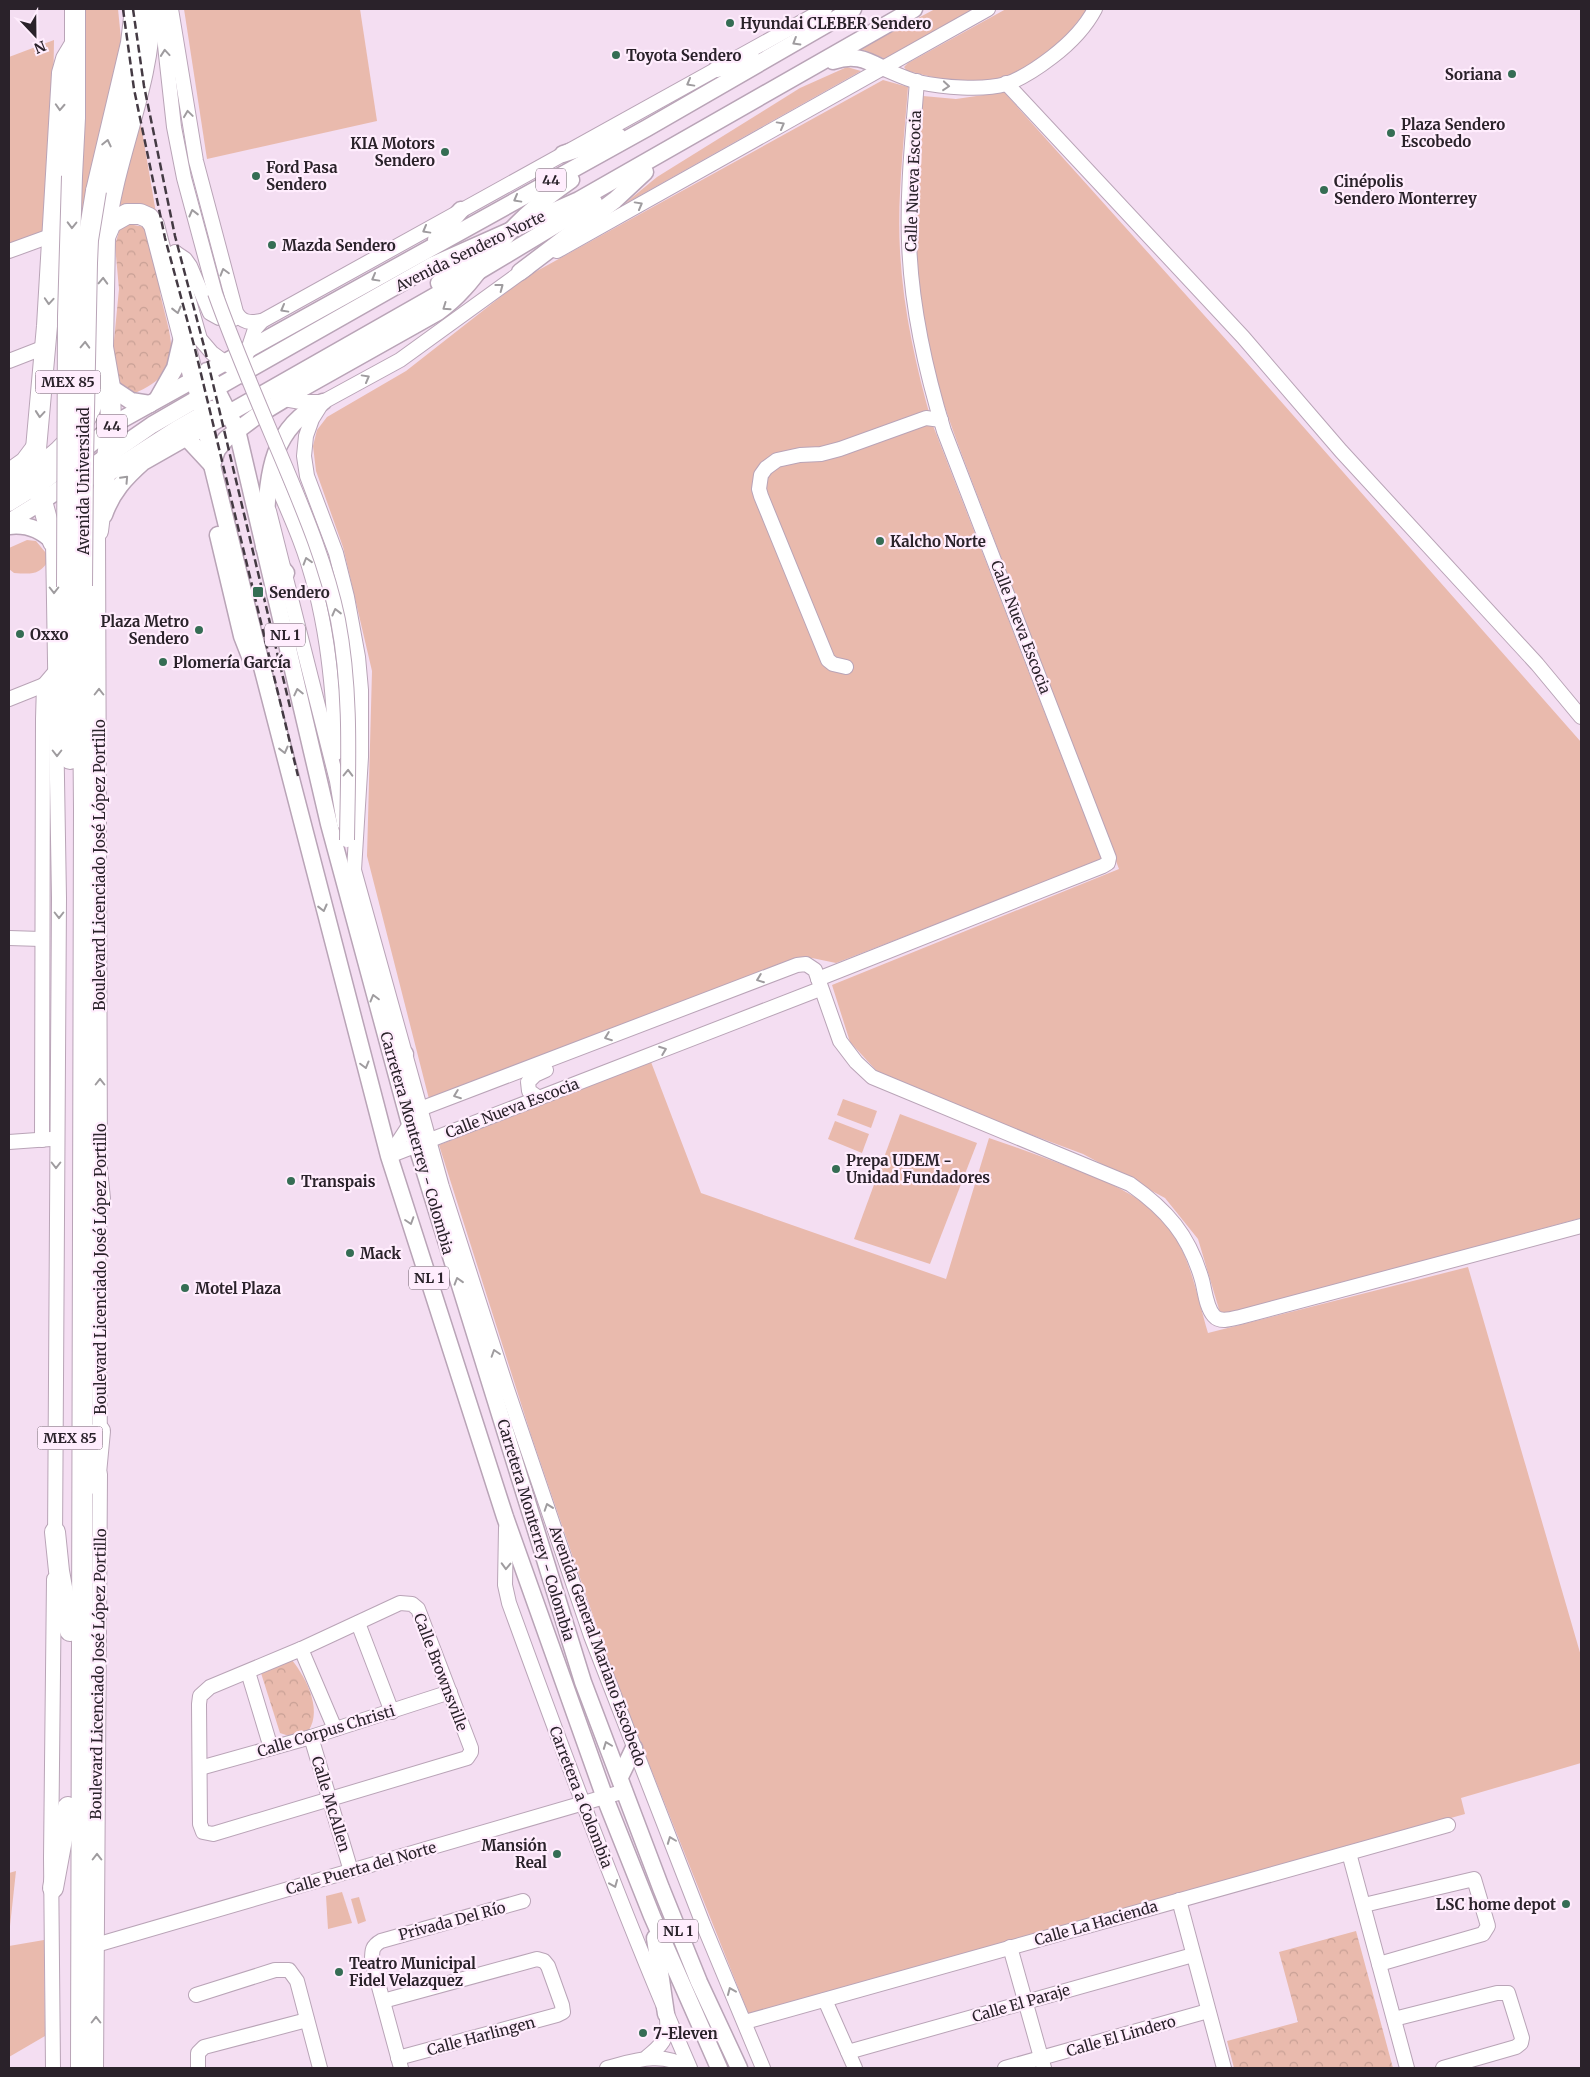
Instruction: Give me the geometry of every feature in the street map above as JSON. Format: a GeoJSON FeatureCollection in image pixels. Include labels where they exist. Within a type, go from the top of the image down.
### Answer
{"type":"FeatureCollection","features":[{"type":"Feature","properties":{"kind":"highway","name":"Avenida Universidad"},"geometry":{"type":"LineString","coordinates":[[75,9],[68,326],[75,587]]}},
{"type":"Feature","properties":{"kind":"highway","name":"Avenida Universidad"},"geometry":{"type":"LineString","coordinates":[[71,804],[75,587],[83,452],[88,240],[96,191],[131,43],[135,9]]}},
{"type":"Feature","properties":{"kind":"highway"},"geometry":{"type":"LineString","coordinates":[[98,531],[107,474],[111,426],[104,383],[105,237],[112,187],[146,62],[150,9]]}},
{"type":"Feature","properties":{"kind":"highway"},"geometry":{"type":"LineString","coordinates":[[53,542],[38,486],[37,439],[53,235],[62,73],[66,59],[75,44]]}},
{"type":"Feature","properties":{"kind":"highway"},"geometry":{"type":"LineString","coordinates":[[105,237],[111,223],[127,214],[140,214],[152,221],[163,241],[182,333],[200,383]]}},
{"type":"Feature","properties":{"kind":"highway"},"geometry":{"type":"LineString","coordinates":[[45,350],[56,383],[62,390],[69,393],[80,392],[104,383]]}},
{"type":"Feature","properties":{"kind":"highway"},"geometry":{"type":"LineString","coordinates":[[38,486],[63,448],[79,429],[104,383]]}},
{"type":"Feature","properties":{"kind":"highway"},"geometry":{"type":"LineString","coordinates":[[9,487],[38,486]]}},
{"type":"Feature","properties":{"kind":"highway","name":"Boulevard Licenciado José López Portillo"},"geometry":{"type":"LineString","coordinates":[[71,804],[84,1076],[81,2068]]}},
{"type":"Feature","properties":{"kind":"highway","name":"Boulevard Licenciado José López Portillo"},"geometry":{"type":"LineString","coordinates":[[69,2068],[71,804]]}},
{"type":"Feature","properties":{"kind":"highway"},"geometry":{"type":"LineString","coordinates":[[84,1076],[92,1111],[100,1199]]}},
{"type":"Feature","properties":{"kind":"highway"},"geometry":{"type":"LineString","coordinates":[[83,1565],[89,1540],[100,1431]]}},
{"type":"Feature","properties":{"kind":"highway"},"geometry":{"type":"LineString","coordinates":[[55,1532],[61,1585],[70,1631]]}},
{"type":"Feature","properties":{"kind":"highway"},"geometry":{"type":"LineString","coordinates":[[53,1888],[68,1807]]}},
{"type":"Feature","properties":{"kind":"main road","name":"Avenida Sendero Norte"},"geometry":{"type":"LineString","coordinates":[[9,504],[38,486],[109,454],[152,424],[224,362],[647,128],[853,9]]}},
{"type":"Feature","properties":{"kind":"main road","name":"Avenida Sendero Norte"},"geometry":{"type":"LineString","coordinates":[[200,383],[215,410],[241,374],[433,265],[579,200],[914,9]]}},
{"type":"Feature","properties":{"kind":"main road"},"geometry":{"type":"LineString","coordinates":[[788,82],[831,62],[850,57],[866,60],[882,68]]}},
{"type":"Feature","properties":{"kind":"main road"},"geometry":{"type":"LineString","coordinates":[[717,69],[768,59]]}},
{"type":"Feature","properties":{"kind":"main road"},"geometry":{"type":"LineString","coordinates":[[212,465],[217,450],[232,434],[282,400],[438,312],[463,292],[510,232],[538,205],[580,174],[736,87],[768,59]]}},
{"type":"Feature","properties":{"kind":"main road"},"geometry":{"type":"LineString","coordinates":[[564,154],[647,128]]}},
{"type":"Feature","properties":{"kind":"main road"},"geometry":{"type":"LineString","coordinates":[[520,272],[608,206],[665,152]]}},
{"type":"Feature","properties":{"kind":"main road"},"geometry":{"type":"LineString","coordinates":[[98,531],[110,500],[118,486],[143,462],[215,410],[261,388],[479,271],[645,172]]}},
{"type":"Feature","properties":{"kind":"main road"},"geometry":{"type":"LineString","coordinates":[[429,248],[461,210]]}},
{"type":"Feature","properties":{"kind":"main road"},"geometry":{"type":"LineString","coordinates":[[261,388],[442,281],[510,232]]}},
{"type":"Feature","properties":{"kind":"main road"},"geometry":{"type":"LineString","coordinates":[[104,383],[131,401],[153,402],[175,368],[182,333]]}},
{"type":"Feature","properties":{"kind":"main road","name":"Avenida Sendero Norte"},"geometry":{"type":"LineString","coordinates":[[9,524],[38,486],[111,426],[153,402],[200,383]]}},
{"type":"Feature","properties":{"kind":"main road"},"geometry":{"type":"LineString","coordinates":[[286,573],[264,547],[271,470],[278,444],[289,427],[305,412],[323,402]]}},
{"type":"Feature","properties":{"kind":"main road"},"geometry":{"type":"LineString","coordinates":[[215,410],[232,434],[268,594],[281,617]]}},
{"type":"Feature","properties":{"kind":"main road","name":"Carretera Monterrey - Colombia"},"geometry":{"type":"LineString","coordinates":[[215,410],[212,465],[389,1156],[506,1517],[605,1798],[652,1916],[718,2068]]}},
{"type":"Feature","properties":{"kind":"main road"},"geometry":{"type":"LineString","coordinates":[[152,424],[164,425],[182,433],[212,465]]}},
{"type":"Feature","properties":{"kind":"main road"},"geometry":{"type":"LineString","coordinates":[[53,542],[53,529],[63,508],[77,493],[107,474],[182,433]]}},
{"type":"Feature","properties":{"kind":"main road","name":"Carretera Monterrey - Colombia"},"geometry":{"type":"LineString","coordinates":[[232,434],[264,547],[329,824],[398,1083],[410,1124],[422,1143],[580,1673],[661,1888],[699,1982],[739,2068]]}},
{"type":"Feature","properties":{"kind":"main road"},"geometry":{"type":"LineString","coordinates":[[143,462],[165,453],[180,452],[199,458],[212,465]]}},
{"type":"Feature","properties":{"kind":"main road"},"geometry":{"type":"LineString","coordinates":[[9,524],[31,527],[43,533],[53,542]]}},
{"type":"Feature","properties":{"kind":"main road"},"geometry":{"type":"LineString","coordinates":[[398,1083],[405,1054]]}},
{"type":"Feature","properties":{"kind":"main road"},"geometry":{"type":"LineString","coordinates":[[622,1784],[634,1748]]}},
{"type":"Feature","properties":{"kind":"main road"},"geometry":{"type":"LineString","coordinates":[[652,1916],[666,2014]]}},
{"type":"Feature","properties":{"kind":"street"},"geometry":{"type":"LineString","coordinates":[[161,9],[172,110],[182,169],[216,293],[227,326],[305,513],[328,580],[338,619],[347,685],[349,734],[347,840]]}},
{"type":"Feature","properties":{"kind":"street"},"geometry":{"type":"LineString","coordinates":[[171,9],[196,161],[223,268],[239,318]]}},
{"type":"Feature","properties":{"kind":"street"},"geometry":{"type":"LineString","coordinates":[[241,374],[257,326],[262,321],[825,9]]}},
{"type":"Feature","properties":{"kind":"street"},"geometry":{"type":"LineString","coordinates":[[163,241],[200,339],[208,349],[261,388],[282,400],[323,402],[400,360],[520,272],[988,9]]}},
{"type":"Feature","properties":{"kind":"street"},"geometry":{"type":"LineString","coordinates":[[882,68],[917,81],[966,87],[1006,84],[1032,70],[1061,50],[1086,24],[1095,9]]}},
{"type":"Feature","properties":{"kind":"street","name":"Calle Nueva Escocia"},"geometry":{"type":"LineString","coordinates":[[389,1156],[539,1098],[819,984],[1103,866],[1109,860],[941,420],[926,370],[914,305],[909,241],[911,159],[917,81]]}},
{"type":"Feature","properties":{"kind":"street"},"geometry":{"type":"LineString","coordinates":[[1006,84],[1243,337],[1341,451],[1581,716]]}},
{"type":"Feature","properties":{"kind":"street"},"geometry":{"type":"LineString","coordinates":[[9,251],[53,235]]}},
{"type":"Feature","properties":{"kind":"street"},"geometry":{"type":"LineString","coordinates":[[163,241],[185,259],[190,266],[210,313],[215,317],[225,319],[239,318],[252,323],[262,321]]}},
{"type":"Feature","properties":{"kind":"street"},"geometry":{"type":"LineString","coordinates":[[9,361],[45,350]]}},
{"type":"Feature","properties":{"kind":"street","name":"Avenida General Mariano Escobedo"},"geometry":{"type":"LineString","coordinates":[[323,402],[309,428],[304,456],[307,476],[336,552],[347,597],[358,657],[361,690],[361,757],[354,870],[420,1109],[422,1143],[591,1636],[703,1924],[763,2068]]}},
{"type":"Feature","properties":{"kind":"street"},"geometry":{"type":"LineString","coordinates":[[846,667],[832,664],[828,660],[761,496],[759,489],[761,475],[766,468],[777,460],[800,455],[821,454],[840,449],[926,418],[941,420]]}},
{"type":"Feature","properties":{"kind":"street"},"geometry":{"type":"LineString","coordinates":[[9,470],[28,456],[37,439]]}},
{"type":"Feature","properties":{"kind":"street"},"geometry":{"type":"LineString","coordinates":[[271,470],[301,541],[327,639],[334,698],[337,781]]}},
{"type":"Feature","properties":{"kind":"street"},"geometry":{"type":"LineString","coordinates":[[268,506],[337,781],[354,870]]}},
{"type":"Feature","properties":{"kind":"street"},"geometry":{"type":"LineString","coordinates":[[53,542],[58,526],[64,518],[72,516],[85,516],[98,531]]}},
{"type":"Feature","properties":{"kind":"street","name":"Boulevard Licenciado José López Portillo"},"geometry":{"type":"LineString","coordinates":[[96,2068],[100,1431],[98,1277],[100,1199],[98,531]]}},
{"type":"Feature","properties":{"kind":"street","name":"Boulevard Licenciado José López Portillo"},"geometry":{"type":"LineString","coordinates":[[53,542],[56,705],[71,804],[58,864],[58,987],[49,1139],[55,1532],[51,1858],[53,1888],[53,2068]]}},
{"type":"Feature","properties":{"kind":"street"},"geometry":{"type":"LineString","coordinates":[[9,700],[44,685],[55,672]]}},
{"type":"Feature","properties":{"kind":"street"},"geometry":{"type":"LineString","coordinates":[[9,1142],[49,1139],[41,939],[44,685]]}},
{"type":"Feature","properties":{"kind":"street"},"geometry":{"type":"LineString","coordinates":[[43,719],[56,705]]}},
{"type":"Feature","properties":{"kind":"street"},"geometry":{"type":"LineString","coordinates":[[42,774],[71,804]]}},
{"type":"Feature","properties":{"kind":"street"},"geometry":{"type":"LineString","coordinates":[[42,863],[58,864]]}},
{"type":"Feature","properties":{"kind":"street"},"geometry":{"type":"LineString","coordinates":[[9,938],[41,939]]}},
{"type":"Feature","properties":{"kind":"street"},"geometry":{"type":"LineString","coordinates":[[389,1156],[420,1109],[797,965],[806,964],[815,970],[840,1040],[856,1062],[872,1077],[1130,1184],[1151,1199],[1176,1223],[1186,1240],[1194,1257],[1208,1305],[1213,1316],[1218,1318],[1225,1320],[1240,1317],[1581,1226]]}},
{"type":"Feature","properties":{"kind":"street"},"geometry":{"type":"LineString","coordinates":[[42,986],[58,987]]}},
{"type":"Feature","properties":{"kind":"street"},"geometry":{"type":"LineString","coordinates":[[539,1098],[529,1091],[528,1082],[530,1078],[558,1064],[573,1050]]}},
{"type":"Feature","properties":{"kind":"street","name":"Carretera a Colombia"},"geometry":{"type":"LineString","coordinates":[[506,1517],[505,1585],[509,1603],[582,1804],[689,2068]]}},
{"type":"Feature","properties":{"kind":"street","name":"Calle Brownsville"},"geometry":{"type":"LineString","coordinates":[[400,1603],[412,1604],[418,1609],[471,1748],[467,1758],[213,1834],[205,1833],[200,1824],[200,1696],[210,1687],[358,1623],[400,1603]]}},
{"type":"Feature","properties":{"kind":"street"},"geometry":{"type":"LineString","coordinates":[[358,1623],[392,1712]]}},
{"type":"Feature","properties":{"kind":"street"},"geometry":{"type":"LineString","coordinates":[[301,1649],[335,1729]]}},
{"type":"Feature","properties":{"kind":"street"},"geometry":{"type":"LineString","coordinates":[[248,1672],[271,1748]]}},
{"type":"Feature","properties":{"kind":"street","name":"Calle Corpus Christi"},"geometry":{"type":"LineString","coordinates":[[200,1768],[312,1737],[450,1692]]}},
{"type":"Feature","properties":{"kind":"street","name":"Calle McAllen"},"geometry":{"type":"LineString","coordinates":[[312,1737],[352,1871]]}},
{"type":"Feature","properties":{"kind":"street","name":"Calle Puerta del Norte"},"geometry":{"type":"LineString","coordinates":[[96,1945],[605,1798],[622,1784]]}},
{"type":"Feature","properties":{"kind":"street","name":"Calle La Hacienda"},"geometry":{"type":"LineString","coordinates":[[744,2022],[1448,1825]]}},
{"type":"Feature","properties":{"kind":"street"},"geometry":{"type":"LineString","coordinates":[[1350,1853],[1407,2068]]}},
{"type":"Feature","properties":{"kind":"street"},"geometry":{"type":"LineString","coordinates":[[1364,1906],[1470,1878],[1476,1882],[1488,1926],[1487,1931],[1483,1934],[1379,1964]]}},
{"type":"Feature","properties":{"kind":"street"},"geometry":{"type":"LineString","coordinates":[[1179,1900],[1221,2068]]}},
{"type":"Feature","properties":{"kind":"street","name":"Privada Del Río"},"geometry":{"type":"LineString","coordinates":[[383,2002],[372,1961],[372,1950],[381,1940],[523,1902]]}},
{"type":"Feature","properties":{"kind":"street"},"geometry":{"type":"LineString","coordinates":[[1010,1947],[1042,2063]]}},
{"type":"Feature","properties":{"kind":"street","name":"Calle El Paraje"},"geometry":{"type":"LineString","coordinates":[[848,2052],[1193,1956]]}},
{"type":"Feature","properties":{"kind":"street","name":"Calle Harlingen"},"geometry":{"type":"LineString","coordinates":[[383,2002],[531,1960],[544,1960],[551,1972],[562,2005],[563,2012],[400,2063]]}},
{"type":"Feature","properties":{"kind":"street"},"geometry":{"type":"LineString","coordinates":[[196,1995],[275,1970],[289,1970],[296,1981],[320,2068]]}},
{"type":"Feature","properties":{"kind":"street"},"geometry":{"type":"LineString","coordinates":[[1394,2019],[1497,1993],[1508,1993],[1522,2038],[1521,2043],[1516,2047],[1443,2068]]}},
{"type":"Feature","properties":{"kind":"street"},"geometry":{"type":"LineString","coordinates":[[825,2000],[855,2068]]}},
{"type":"Feature","properties":{"kind":"street"},"geometry":{"type":"LineString","coordinates":[[383,2002],[400,2063]]}},
{"type":"Feature","properties":{"kind":"street","name":"Calle El Lindero"},"geometry":{"type":"LineString","coordinates":[[1005,2068],[1042,2063],[1208,2011]]}},
{"type":"Feature","properties":{"kind":"street"},"geometry":{"type":"LineString","coordinates":[[647,2057],[665,2039],[668,2027],[666,2014]]}},
{"type":"Feature","properties":{"kind":"street"},"geometry":{"type":"LineString","coordinates":[[198,2068],[198,2053],[201,2049],[307,2020]]}},
{"type":"Feature","properties":{"kind":"street"},"geometry":{"type":"LineString","coordinates":[[607,2068],[647,2057],[670,2060],[689,2068]]}},
{"type":"Feature","properties":{"kind":"green space"},"geometry":{"type":"Polygon","coordinates":[[[84,9],[118,9],[122,49],[75,268],[84,9]]]}},
{"type":"Feature","properties":{"kind":"green space"},"geometry":{"type":"Polygon","coordinates":[[[184,9],[360,9],[377,121],[207,159],[184,9]]]}},
{"type":"Feature","properties":{"kind":"green space"},"geometry":{"type":"Polygon","coordinates":[[[935,9],[975,9],[886,59],[860,49],[935,9]]]}},
{"type":"Feature","properties":{"kind":"green space"},"geometry":{"type":"Polygon","coordinates":[[[1006,9],[1087,9],[1076,24],[1051,50],[1021,70],[1005,77],[987,81],[960,82],[907,71],[904,67],[908,63],[1006,9]]]}},
{"type":"Feature","properties":{"kind":"green space"},"geometry":{"type":"Polygon","coordinates":[[[54,40],[51,229],[9,244],[9,57],[54,40]]]}},
{"type":"Feature","properties":{"kind":"green space"},"geometry":{"type":"Polygon","coordinates":[[[847,67],[861,71],[623,205],[657,177],[800,88],[847,67]]]}},
{"type":"Feature","properties":{"kind":"green space"},"geometry":{"type":"Polygon","coordinates":[[[883,80],[908,87],[900,190],[900,251],[911,338],[932,423],[1102,860],[836,963],[812,958],[429,1099],[367,856],[372,671],[343,547],[316,471],[313,446],[317,430],[327,417],[406,371],[526,277],[883,80]]]}},
{"type":"Feature","properties":{"kind":"green space"},"geometry":{"type":"Polygon","coordinates":[[[1004,92],[1247,363],[1581,742],[1581,1218],[1221,1316],[1198,1239],[1165,1198],[1083,1154],[885,1080],[850,1042],[832,985],[1119,869],[949,419],[930,357],[919,295],[915,220],[916,171],[923,96],[956,99],[1004,92]]]}},
{"type":"Feature","properties":{"kind":"green space"},"geometry":{"type":"Polygon","coordinates":[[[141,125],[157,219],[115,211],[126,159],[141,125]]]}},
{"type":"Feature","properties":{"kind":"green space"},"geometry":{"type":"Polygon","coordinates":[[[128,224],[145,227],[161,287],[160,293],[171,340],[169,364],[162,375],[151,385],[133,394],[121,390],[112,361],[119,289],[115,245],[120,228],[128,224]]]}},
{"type":"Feature","properties":{"kind":"green space"},"geometry":{"type":"Polygon","coordinates":[[[27,540],[36,541],[50,558],[43,568],[35,573],[14,573],[9,569],[9,548],[27,540]]]}},
{"type":"Feature","properties":{"kind":"green space"},"geometry":{"type":"Polygon","coordinates":[[[651,1062],[701,1193],[946,1279],[989,1138],[1096,1177],[1129,1194],[1158,1216],[1170,1230],[1185,1256],[1208,1333],[1468,1267],[1581,1656],[1581,1763],[1461,1798],[1465,1814],[749,2015],[612,1671],[531,1435],[439,1145],[651,1062]]]}},
{"type":"Feature","properties":{"kind":"green space"},"geometry":{"type":"Polygon","coordinates":[[[843,1099],[877,1111],[871,1128],[837,1115],[843,1099]]]}},
{"type":"Feature","properties":{"kind":"green space"},"geometry":{"type":"Polygon","coordinates":[[[900,1114],[977,1143],[930,1264],[854,1239],[900,1114]]]}},
{"type":"Feature","properties":{"kind":"green space"},"geometry":{"type":"Polygon","coordinates":[[[835,1121],[869,1134],[862,1153],[828,1139],[835,1121]]]}},
{"type":"Feature","properties":{"kind":"green space"},"geometry":{"type":"Polygon","coordinates":[[[292,1660],[308,1687],[314,1707],[311,1727],[305,1735],[289,1736],[280,1733],[261,1673],[292,1660]]]}},
{"type":"Feature","properties":{"kind":"green space"},"geometry":{"type":"Polygon","coordinates":[[[16,1871],[9,1935],[9,1873],[16,1871]]]}},
{"type":"Feature","properties":{"kind":"green space"},"geometry":{"type":"Polygon","coordinates":[[[342,1892],[352,1923],[328,1929],[326,1896],[342,1892]]]}},
{"type":"Feature","properties":{"kind":"green space"},"geometry":{"type":"Polygon","coordinates":[[[359,1897],[366,1921],[358,1924],[351,1899],[359,1897]]]}},
{"type":"Feature","properties":{"kind":"green space"},"geometry":{"type":"Polygon","coordinates":[[[1356,1931],[1393,2068],[1234,2068],[1227,2041],[1298,2022],[1279,1952],[1356,1931]]]}},
{"type":"Feature","properties":{"kind":"green space"},"geometry":{"type":"Polygon","coordinates":[[[44,1940],[45,2036],[9,2057],[9,1946],[44,1940]]]}},
{"type":"Feature","properties":{"kind":"railway"},"geometry":{"type":"LineString","coordinates":[[123,9],[134,89],[165,238],[195,349],[298,776]]}},
{"type":"Feature","properties":{"kind":"railway"},"geometry":{"type":"LineString","coordinates":[[133,9],[144,86],[175,236],[205,350],[290,707]]}},
{"type":"Feature","properties":{"kind":"place","name":"Hyundai CLEBER Sendero"},"geometry":{"type":"Point","coordinates":[730,23]}},
{"type":"Feature","properties":{"kind":"place","name":"Toyota Sendero"},"geometry":{"type":"Point","coordinates":[616,55]}},
{"type":"Feature","properties":{"kind":"place","name":"Soriana"},"geometry":{"type":"Point","coordinates":[1512,74]}},
{"type":"Feature","properties":{"kind":"place","name":"Plaza Sendero Escobedo"},"geometry":{"type":"Point","coordinates":[1391,133]}},
{"type":"Feature","properties":{"kind":"place","name":"KIA Motors Sendero"},"geometry":{"type":"Point","coordinates":[445,152]}},
{"type":"Feature","properties":{"kind":"place","name":"Ford Pasa Sendero"},"geometry":{"type":"Point","coordinates":[256,176]}},
{"type":"Feature","properties":{"kind":"place","name":"Cinépolis Sendero Monterrey"},"geometry":{"type":"Point","coordinates":[1324,190]}},
{"type":"Feature","properties":{"kind":"place","name":"Mazda Sendero"},"geometry":{"type":"Point","coordinates":[272,245]}},
{"type":"Feature","properties":{"kind":"place","name":"Kalcho Norte"},"geometry":{"type":"Point","coordinates":[880,541]}},
{"type":"Feature","properties":{"kind":"place","name":"Sendero"},"geometry":{"type":"Point","coordinates":[258,592]}},
{"type":"Feature","properties":{"kind":"place","name":"Plaza Metro Sendero"},"geometry":{"type":"Point","coordinates":[199,630]}},
{"type":"Feature","properties":{"kind":"place","name":"Oxxo"},"geometry":{"type":"Point","coordinates":[20,634]}},
{"type":"Feature","properties":{"kind":"place","name":"Plomería García"},"geometry":{"type":"Point","coordinates":[163,662]}},
{"type":"Feature","properties":{"kind":"place","name":"Prepa UDEM - Unidad Fundadores"},"geometry":{"type":"Point","coordinates":[836,1169]}},
{"type":"Feature","properties":{"kind":"place","name":"Transpais"},"geometry":{"type":"Point","coordinates":[291,1181]}},
{"type":"Feature","properties":{"kind":"place","name":"Mack"},"geometry":{"type":"Point","coordinates":[350,1253]}},
{"type":"Feature","properties":{"kind":"place","name":"Motel Plaza"},"geometry":{"type":"Point","coordinates":[185,1288]}},
{"type":"Feature","properties":{"kind":"place","name":"Mansión Real"},"geometry":{"type":"Point","coordinates":[557,1854]}},
{"type":"Feature","properties":{"kind":"place","name":"LSC home depot"},"geometry":{"type":"Point","coordinates":[1566,1904]}},
{"type":"Feature","properties":{"kind":"place","name":"Teatro Municipal Fidel Velazquez"},"geometry":{"type":"Point","coordinates":[339,1972]}},
{"type":"Feature","properties":{"kind":"place","name":"7-Eleven"},"geometry":{"type":"Point","coordinates":[643,2033]}}]}
